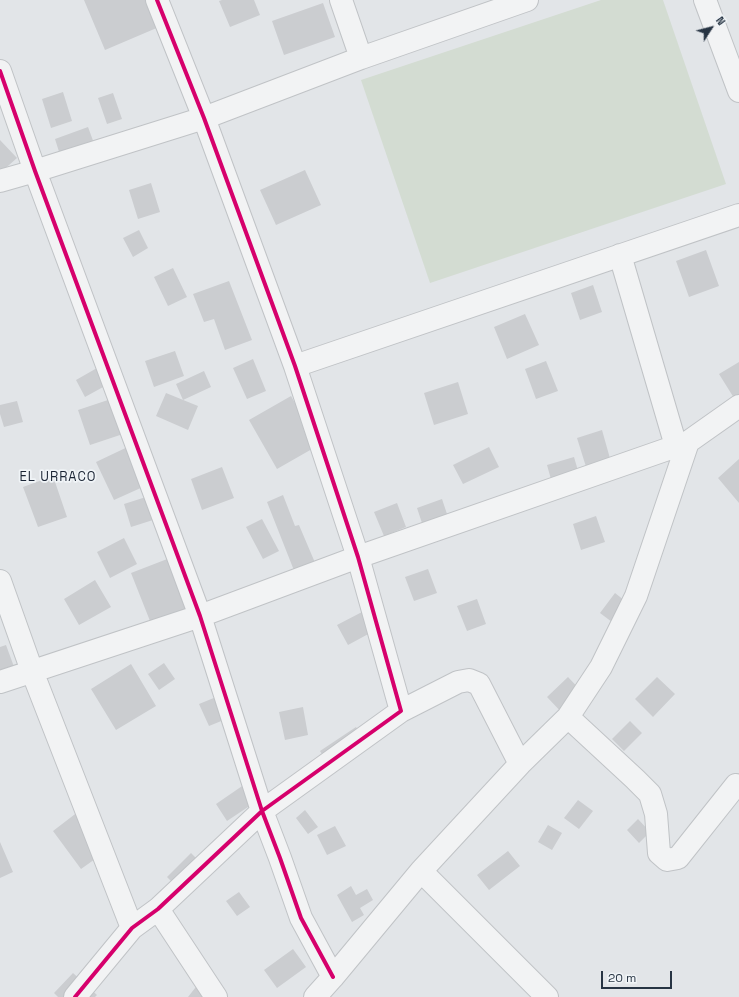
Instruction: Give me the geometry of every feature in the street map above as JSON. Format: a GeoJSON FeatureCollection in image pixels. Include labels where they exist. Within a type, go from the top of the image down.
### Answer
{"type":"FeatureCollection","features":[{"type":"Feature","properties":{"kind":"street"},"geometry":{"type":"LineString","coordinates":[[158,0],[204,118],[295,366],[358,557],[401,711]]}},
{"type":"Feature","properties":{"kind":"street"},"geometry":{"type":"LineString","coordinates":[[341,0],[361,58]]}},
{"type":"Feature","properties":{"kind":"street"},"geometry":{"type":"LineString","coordinates":[[0,181],[204,118],[361,58],[526,0]]}},
{"type":"Feature","properties":{"kind":"street"},"geometry":{"type":"LineString","coordinates":[[706,0],[739,90]]}},
{"type":"Feature","properties":{"kind":"street"},"geometry":{"type":"LineString","coordinates":[[0,71],[35,171],[200,616],[262,811],[280,858],[300,918],[333,977]]}},
{"type":"Feature","properties":{"kind":"street"},"geometry":{"type":"LineString","coordinates":[[295,366],[739,215]]}},
{"type":"Feature","properties":{"kind":"street"},"geometry":{"type":"LineString","coordinates":[[315,997],[421,871],[520,764],[568,717],[602,667],[636,596],[682,444],[620,255]]}},
{"type":"Feature","properties":{"kind":"street"},"geometry":{"type":"LineString","coordinates":[[0,682],[200,616],[358,557],[682,444],[739,406]]}},
{"type":"Feature","properties":{"kind":"street"},"geometry":{"type":"LineString","coordinates":[[0,581],[32,671],[132,928]]}},
{"type":"Feature","properties":{"kind":"street"},"geometry":{"type":"LineString","coordinates":[[75,997],[132,928],[158,910],[262,811],[401,711],[458,682],[469,680],[479,684],[520,764]]}},
{"type":"Feature","properties":{"kind":"street"},"geometry":{"type":"LineString","coordinates":[[568,717],[650,794],[656,814],[659,853],[666,860],[678,858],[736,785]]}},
{"type":"Feature","properties":{"kind":"street"},"geometry":{"type":"LineString","coordinates":[[421,871],[547,997]]}},
{"type":"Feature","properties":{"kind":"street"},"geometry":{"type":"LineString","coordinates":[[158,910],[216,997]]}},
{"type":"Feature","properties":{"kind":"shaded area"},"geometry":{"type":"Polygon","coordinates":[[[601,0],[663,0],[726,184],[430,283],[361,80],[601,0]]]}},
{"type":"Feature","properties":{"kind":"building"},"geometry":{"type":"Polygon","coordinates":[[[84,0],[156,0],[166,24],[105,50],[84,0]]]}},
{"type":"Feature","properties":{"kind":"building"},"geometry":{"type":"Polygon","coordinates":[[[254,0],[260,15],[230,27],[219,1],[254,0]]]}},
{"type":"Feature","properties":{"kind":"building"},"geometry":{"type":"Polygon","coordinates":[[[323,3],[335,37],[284,55],[272,21],[323,3]]]}},
{"type":"Feature","properties":{"kind":"building"},"geometry":{"type":"Polygon","coordinates":[[[63,92],[72,121],[51,128],[42,99],[63,92]]]}},
{"type":"Feature","properties":{"kind":"building"},"geometry":{"type":"Polygon","coordinates":[[[113,93],[122,119],[107,124],[98,98],[113,93]]]}},
{"type":"Feature","properties":{"kind":"building"},"geometry":{"type":"Polygon","coordinates":[[[88,127],[95,146],[61,158],[55,139],[88,127]]]}},
{"type":"Feature","properties":{"kind":"building"},"geometry":{"type":"Polygon","coordinates":[[[0,140],[17,158],[0,173],[0,140]]]}},
{"type":"Feature","properties":{"kind":"building"},"geometry":{"type":"Polygon","coordinates":[[[305,170],[321,205],[276,225],[260,190],[305,170]]]}},
{"type":"Feature","properties":{"kind":"building"},"geometry":{"type":"Polygon","coordinates":[[[151,183],[160,212],[138,219],[129,190],[151,183]]]}},
{"type":"Feature","properties":{"kind":"building"},"geometry":{"type":"Polygon","coordinates":[[[139,230],[148,248],[133,257],[123,238],[139,230]]]}},
{"type":"Feature","properties":{"kind":"building"},"geometry":{"type":"Polygon","coordinates":[[[706,250],[719,286],[689,297],[676,261],[706,250]]]}},
{"type":"Feature","properties":{"kind":"building"},"geometry":{"type":"Polygon","coordinates":[[[173,268],[187,297],[168,306],[154,277],[173,268]]]}},
{"type":"Feature","properties":{"kind":"building"},"geometry":{"type":"Polygon","coordinates":[[[229,281],[252,340],[225,350],[214,319],[204,322],[193,294],[229,281]]]}},
{"type":"Feature","properties":{"kind":"building"},"geometry":{"type":"Polygon","coordinates":[[[593,285],[602,312],[580,320],[571,293],[593,285]]]}},
{"type":"Feature","properties":{"kind":"building"},"geometry":{"type":"Polygon","coordinates":[[[525,314],[539,345],[507,359],[494,327],[525,314]]]}},
{"type":"Feature","properties":{"kind":"building"},"geometry":{"type":"Polygon","coordinates":[[[175,351],[184,376],[154,387],[145,361],[175,351]]]}},
{"type":"Feature","properties":{"kind":"building"},"geometry":{"type":"Polygon","coordinates":[[[253,359],[266,391],[247,399],[233,368],[253,359]]]}},
{"type":"Feature","properties":{"kind":"building"},"geometry":{"type":"Polygon","coordinates":[[[546,361],[558,391],[536,399],[525,369],[546,361]]]}},
{"type":"Feature","properties":{"kind":"building"},"geometry":{"type":"Polygon","coordinates":[[[739,362],[739,406],[719,374],[739,362]]]}},
{"type":"Feature","properties":{"kind":"building"},"geometry":{"type":"Polygon","coordinates":[[[104,364],[114,381],[85,397],[76,380],[104,364]]]}},
{"type":"Feature","properties":{"kind":"building"},"geometry":{"type":"Polygon","coordinates":[[[204,371],[211,387],[183,400],[176,384],[204,371]]]}},
{"type":"Feature","properties":{"kind":"building"},"geometry":{"type":"Polygon","coordinates":[[[458,382],[468,414],[434,425],[424,393],[458,382]]]}},
{"type":"Feature","properties":{"kind":"building"},"geometry":{"type":"Polygon","coordinates":[[[166,393],[198,406],[188,430],[156,416],[166,393]]]}},
{"type":"Feature","properties":{"kind":"building"},"geometry":{"type":"Polygon","coordinates":[[[291,396],[319,445],[277,469],[249,420],[291,396]]]}},
{"type":"Feature","properties":{"kind":"building"},"geometry":{"type":"Polygon","coordinates":[[[114,398],[126,433],[90,445],[78,410],[114,398]]]}},
{"type":"Feature","properties":{"kind":"building"},"geometry":{"type":"Polygon","coordinates":[[[17,401],[23,422],[4,427],[0,414],[0,405],[17,401]]]}},
{"type":"Feature","properties":{"kind":"building"},"geometry":{"type":"Polygon","coordinates":[[[602,430],[611,462],[587,470],[577,438],[602,430]]]}},
{"type":"Feature","properties":{"kind":"building"},"geometry":{"type":"Polygon","coordinates":[[[136,443],[154,482],[114,500],[96,462],[136,443]]]}},
{"type":"Feature","properties":{"kind":"building"},"geometry":{"type":"Polygon","coordinates":[[[489,447],[499,467],[463,484],[453,465],[489,447]]]}},
{"type":"Feature","properties":{"kind":"building"},"geometry":{"type":"Polygon","coordinates":[[[574,457],[581,481],[554,490],[547,465],[574,457]]]}},
{"type":"Feature","properties":{"kind":"building"},"geometry":{"type":"Polygon","coordinates":[[[739,459],[739,503],[718,478],[739,459]]]}},
{"type":"Feature","properties":{"kind":"building"},"geometry":{"type":"Polygon","coordinates":[[[222,467],[234,498],[202,510],[191,479],[222,467]]]}},
{"type":"Feature","properties":{"kind":"building"},"geometry":{"type":"Polygon","coordinates":[[[53,476],[67,517],[38,527],[23,487],[53,476]]]}},
{"type":"Feature","properties":{"kind":"building"},"geometry":{"type":"Polygon","coordinates":[[[283,495],[295,526],[299,525],[316,565],[295,573],[267,502],[283,495]]]}},
{"type":"Feature","properties":{"kind":"building"},"geometry":{"type":"Polygon","coordinates":[[[146,497],[153,520],[131,527],[124,504],[146,497]]]}},
{"type":"Feature","properties":{"kind":"building"},"geometry":{"type":"Polygon","coordinates":[[[442,499],[449,520],[424,529],[417,508],[442,499]]]}},
{"type":"Feature","properties":{"kind":"building"},"geometry":{"type":"Polygon","coordinates":[[[397,503],[406,527],[384,536],[374,512],[397,503]]]}},
{"type":"Feature","properties":{"kind":"building"},"geometry":{"type":"Polygon","coordinates":[[[596,516],[605,542],[581,550],[573,524],[596,516]]]}},
{"type":"Feature","properties":{"kind":"building"},"geometry":{"type":"Polygon","coordinates":[[[262,519],[279,551],[263,559],[246,527],[262,519]]]}},
{"type":"Feature","properties":{"kind":"building"},"geometry":{"type":"Polygon","coordinates":[[[124,538],[137,564],[110,578],[97,552],[124,538]]]}},
{"type":"Feature","properties":{"kind":"building"},"geometry":{"type":"Polygon","coordinates":[[[175,556],[196,608],[152,626],[131,573],[175,556]]]}},
{"type":"Feature","properties":{"kind":"building"},"geometry":{"type":"Polygon","coordinates":[[[428,569],[437,593],[414,601],[405,577],[428,569]]]}},
{"type":"Feature","properties":{"kind":"building"},"geometry":{"type":"Polygon","coordinates":[[[95,580],[111,607],[79,625],[64,599],[95,580]]]}},
{"type":"Feature","properties":{"kind":"building"},"geometry":{"type":"Polygon","coordinates":[[[615,593],[639,612],[624,631],[600,613],[615,593]]]}},
{"type":"Feature","properties":{"kind":"building"},"geometry":{"type":"Polygon","coordinates":[[[477,599],[486,624],[467,631],[457,606],[477,599]]]}},
{"type":"Feature","properties":{"kind":"building"},"geometry":{"type":"Polygon","coordinates":[[[362,612],[372,632],[348,645],[337,625],[362,612]]]}},
{"type":"Feature","properties":{"kind":"building"},"geometry":{"type":"Polygon","coordinates":[[[6,645],[17,675],[0,680],[0,647],[6,645]]]}},
{"type":"Feature","properties":{"kind":"building"},"geometry":{"type":"Polygon","coordinates":[[[164,663],[175,679],[159,690],[148,674],[164,663]]]}},
{"type":"Feature","properties":{"kind":"building"},"geometry":{"type":"Polygon","coordinates":[[[131,664],[156,706],[116,730],[91,689],[131,664]]]}},
{"type":"Feature","properties":{"kind":"building"},"geometry":{"type":"Polygon","coordinates":[[[568,677],[586,696],[565,716],[547,697],[568,677]]]}},
{"type":"Feature","properties":{"kind":"building"},"geometry":{"type":"Polygon","coordinates":[[[657,677],[675,694],[653,717],[635,699],[657,677]]]}},
{"type":"Feature","properties":{"kind":"building"},"geometry":{"type":"Polygon","coordinates":[[[226,693],[236,715],[209,726],[199,704],[226,693]]]}},
{"type":"Feature","properties":{"kind":"building"},"geometry":{"type":"Polygon","coordinates":[[[303,707],[308,735],[285,740],[279,712],[303,707]]]}},
{"type":"Feature","properties":{"kind":"building"},"geometry":{"type":"Polygon","coordinates":[[[630,721],[642,733],[624,751],[612,739],[630,721]]]}},
{"type":"Feature","properties":{"kind":"building"},"geometry":{"type":"Polygon","coordinates":[[[356,727],[366,742],[330,766],[320,751],[356,727]]]}},
{"type":"Feature","properties":{"kind":"building"},"geometry":{"type":"Polygon","coordinates":[[[248,782],[260,799],[227,821],[216,804],[248,782]]]}},
{"type":"Feature","properties":{"kind":"building"},"geometry":{"type":"Polygon","coordinates":[[[578,800],[593,811],[579,829],[564,818],[578,800]]]}},
{"type":"Feature","properties":{"kind":"building"},"geometry":{"type":"Polygon","coordinates":[[[83,808],[112,847],[81,869],[53,831],[83,808]]]}},
{"type":"Feature","properties":{"kind":"building"},"geometry":{"type":"Polygon","coordinates":[[[305,810],[318,827],[308,834],[296,818],[305,810]]]}},
{"type":"Feature","properties":{"kind":"building"},"geometry":{"type":"Polygon","coordinates":[[[638,819],[650,832],[639,843],[627,830],[638,819]]]}},
{"type":"Feature","properties":{"kind":"building"},"geometry":{"type":"Polygon","coordinates":[[[548,825],[562,833],[552,850],[538,842],[548,825]]]}},
{"type":"Feature","properties":{"kind":"building"},"geometry":{"type":"Polygon","coordinates":[[[335,826],[346,846],[327,855],[317,835],[335,826]]]}},
{"type":"Feature","properties":{"kind":"building"},"geometry":{"type":"Polygon","coordinates":[[[0,842],[13,872],[0,878],[0,842]]]}},
{"type":"Feature","properties":{"kind":"building"},"geometry":{"type":"Polygon","coordinates":[[[508,851],[520,866],[489,890],[477,875],[508,851]]]}},
{"type":"Feature","properties":{"kind":"building"},"geometry":{"type":"Polygon","coordinates":[[[191,853],[206,868],[182,892],[167,877],[191,853]]]}},
{"type":"Feature","properties":{"kind":"building"},"geometry":{"type":"Polygon","coordinates":[[[351,886],[356,895],[367,889],[373,900],[360,908],[364,915],[352,922],[337,895],[351,886]]]}},
{"type":"Feature","properties":{"kind":"building"},"geometry":{"type":"Polygon","coordinates":[[[239,892],[250,907],[237,916],[226,901],[239,892]]]}},
{"type":"Feature","properties":{"kind":"building"},"geometry":{"type":"Polygon","coordinates":[[[293,949],[306,967],[277,988],[264,970],[293,949]]]}},
{"type":"Feature","properties":{"kind":"building"},"geometry":{"type":"Polygon","coordinates":[[[73,973],[97,995],[95,997],[58,997],[54,993],[73,973]]]}},
{"type":"Feature","properties":{"kind":"building"},"geometry":{"type":"Polygon","coordinates":[[[199,983],[217,997],[188,997],[199,983]]]}},
{"type":"Feature","properties":{"kind":"cycle path"},"geometry":{"type":"LineString","coordinates":[[75,997],[132,928],[158,909],[262,811],[401,711],[358,557],[295,366],[204,118],[157,0]]}},
{"type":"Feature","properties":{"kind":"cycle path"},"geometry":{"type":"LineString","coordinates":[[0,71],[35,171],[200,616],[262,811],[301,918],[333,977]]}},
{"type":"Feature","properties":{"kind":"district","name":"EL URRACO"},"geometry":{"type":"Point","coordinates":[58,477]}}]}
